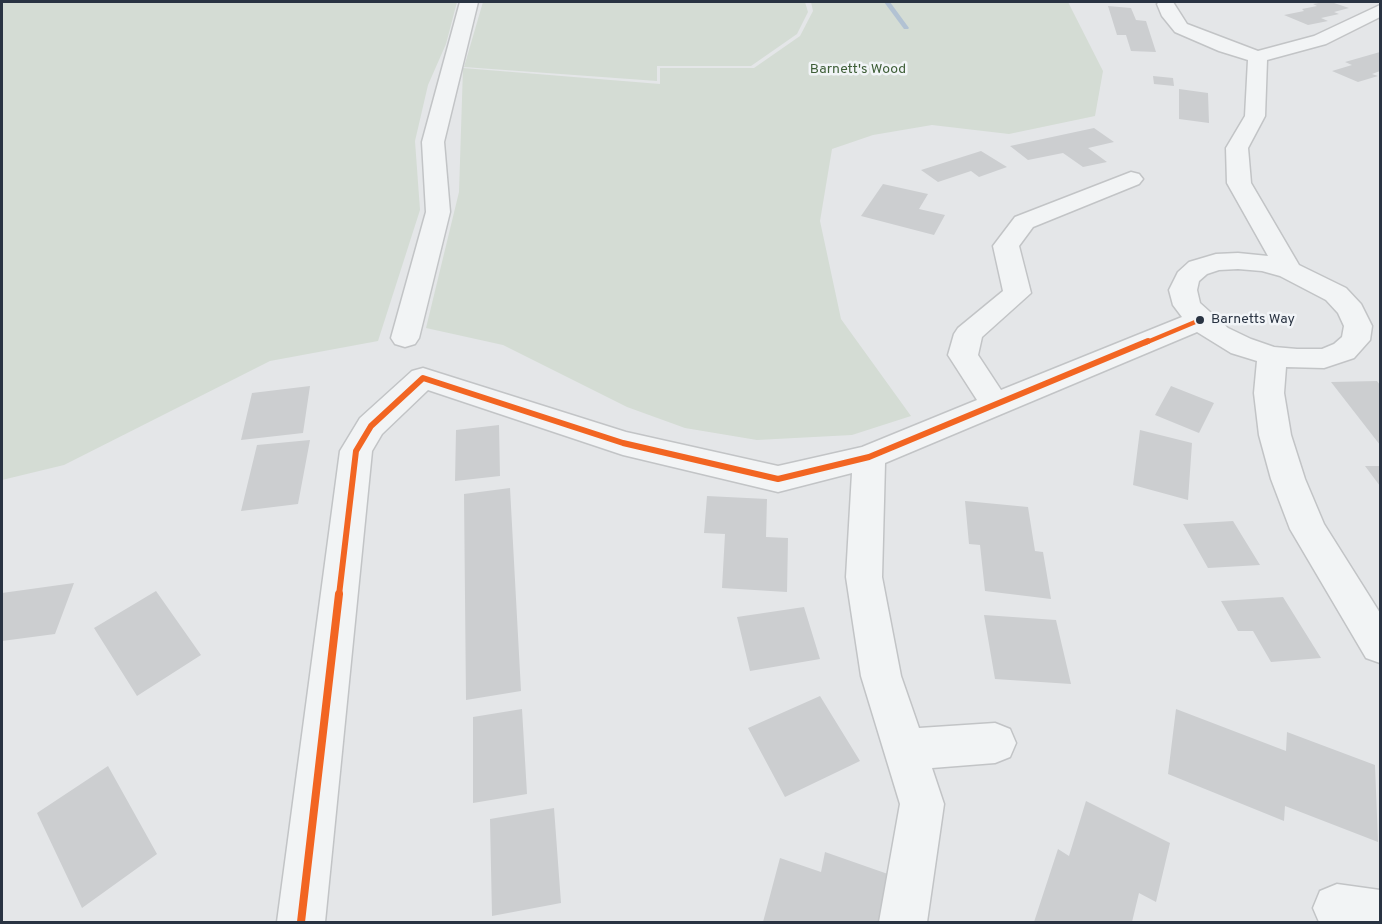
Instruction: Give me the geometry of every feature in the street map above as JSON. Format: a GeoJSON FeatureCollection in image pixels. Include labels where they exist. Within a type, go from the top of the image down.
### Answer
{"type":"FeatureCollection","features":[{"type":"Feature","properties":{"kind":"street"},"geometry":{"type":"LineString","coordinates":[[405,339],[438,212],[433,142],[469,2]]}},
{"type":"Feature","properties":{"kind":"street"},"geometry":{"type":"LineString","coordinates":[[1356,2],[1380,11]]}},
{"type":"Feature","properties":{"kind":"street"},"geometry":{"type":"LineString","coordinates":[[1166,4],[1181,28],[1226,47],[1258,57],[1320,39],[1380,11]]}},
{"type":"Feature","properties":{"kind":"street"},"geometry":{"type":"LineString","coordinates":[[1258,57],[1255,116],[1237,148],[1239,183],[1288,270]]}},
{"type":"Feature","properties":{"kind":"street"},"geometry":{"type":"LineString","coordinates":[[994,404],[963,355],[968,334],[1017,293],[1006,246],[1024,222],[1131,179]]}},
{"type":"Feature","properties":{"kind":"street"},"geometry":{"type":"LineString","coordinates":[[1238,261],[1263,263],[1314,281],[1336,294],[1351,310],[1358,326],[1356,340],[1344,351],[1324,358],[1297,359],[1272,356],[1241,346],[1218,334],[1200,320],[1187,305],[1183,290],[1187,278],[1198,268],[1216,262],[1238,261]]}},
{"type":"Feature","properties":{"kind":"street"},"geometry":{"type":"LineString","coordinates":[[301,922],[356,451],[371,426],[423,378],[623,443],[778,479],[869,457],[1200,320]]}},
{"type":"Feature","properties":{"kind":"street"},"geometry":{"type":"LineString","coordinates":[[1272,356],[1269,393],[1275,435],[1288,479],[1308,529],[1380,646]]}},
{"type":"Feature","properties":{"kind":"street"},"geometry":{"type":"LineString","coordinates":[[869,457],[864,577],[880,676],[922,804],[903,922]]}},
{"type":"Feature","properties":{"kind":"street"},"geometry":{"type":"LineString","coordinates":[[904,749],[995,743]]}},
{"type":"Feature","properties":{"kind":"green space"},"geometry":{"type":"Polygon","coordinates":[[[2,2],[457,2],[446,44],[428,85],[415,141],[420,210],[378,341],[270,361],[64,465],[2,480],[2,2]]]}},
{"type":"Feature","properties":{"kind":"green space"},"geometry":{"type":"Polygon","coordinates":[[[483,2],[805,2],[808,12],[797,34],[751,66],[657,66],[657,81],[464,67],[483,2]]]}},
{"type":"Feature","properties":{"kind":"green space","name":"Barnett's Wood"},"geometry":{"type":"Polygon","coordinates":[[[811,2],[1068,2],[1103,71],[1095,116],[1009,134],[932,125],[873,135],[832,149],[820,221],[841,319],[911,416],[852,435],[757,440],[685,428],[627,407],[503,345],[426,328],[459,192],[463,68],[660,84],[660,68],[754,68],[800,36],[813,11],[811,2]]]}},
{"type":"Feature","properties":{"kind":"building"},"geometry":{"type":"Polygon","coordinates":[[[1324,2],[1349,8],[1334,12],[1339,14],[1321,18],[1328,21],[1308,25],[1284,15],[1304,11],[1302,9],[1324,2]]]}},
{"type":"Feature","properties":{"kind":"building"},"geometry":{"type":"Polygon","coordinates":[[[1108,6],[1131,8],[1136,20],[1146,21],[1156,52],[1131,51],[1126,35],[1117,35],[1108,6]]]}},
{"type":"Feature","properties":{"kind":"building"},"geometry":{"type":"Polygon","coordinates":[[[1380,52],[1380,71],[1372,74],[1378,76],[1358,82],[1332,71],[1352,65],[1345,62],[1380,52]]]}},
{"type":"Feature","properties":{"kind":"building"},"geometry":{"type":"Polygon","coordinates":[[[1153,76],[1173,78],[1174,86],[1154,84],[1153,76]]]}},
{"type":"Feature","properties":{"kind":"building"},"geometry":{"type":"Polygon","coordinates":[[[1179,89],[1208,93],[1209,123],[1179,119],[1179,89]]]}},
{"type":"Feature","properties":{"kind":"building"},"geometry":{"type":"Polygon","coordinates":[[[1094,128],[1114,142],[1088,148],[1107,162],[1083,167],[1063,153],[1028,160],[1010,146],[1094,128]]]}},
{"type":"Feature","properties":{"kind":"building"},"geometry":{"type":"Polygon","coordinates":[[[981,151],[1007,167],[979,177],[971,171],[938,182],[921,170],[981,151]]]}},
{"type":"Feature","properties":{"kind":"building"},"geometry":{"type":"Polygon","coordinates":[[[883,184],[928,194],[919,209],[945,215],[934,235],[861,216],[883,184]]]}},
{"type":"Feature","properties":{"kind":"building"},"geometry":{"type":"Polygon","coordinates":[[[1377,381],[1380,385],[1380,445],[1331,382],[1377,381]]]}},
{"type":"Feature","properties":{"kind":"building"},"geometry":{"type":"Polygon","coordinates":[[[310,386],[303,433],[241,440],[252,393],[310,386]]]}},
{"type":"Feature","properties":{"kind":"building"},"geometry":{"type":"Polygon","coordinates":[[[1171,386],[1214,403],[1199,433],[1155,415],[1171,386]]]}},
{"type":"Feature","properties":{"kind":"building"},"geometry":{"type":"Polygon","coordinates":[[[499,425],[500,476],[455,481],[456,430],[499,425]]]}},
{"type":"Feature","properties":{"kind":"building"},"geometry":{"type":"Polygon","coordinates":[[[1140,430],[1192,443],[1188,500],[1133,485],[1140,430]]]}},
{"type":"Feature","properties":{"kind":"building"},"geometry":{"type":"Polygon","coordinates":[[[310,440],[298,504],[241,511],[257,445],[310,440]]]}},
{"type":"Feature","properties":{"kind":"building"},"geometry":{"type":"Polygon","coordinates":[[[1365,466],[1380,466],[1380,486],[1365,466]]]}},
{"type":"Feature","properties":{"kind":"building"},"geometry":{"type":"Polygon","coordinates":[[[510,488],[521,691],[466,700],[464,494],[510,488]]]}},
{"type":"Feature","properties":{"kind":"building"},"geometry":{"type":"Polygon","coordinates":[[[707,496],[767,499],[766,537],[788,538],[787,592],[722,588],[725,534],[704,533],[707,496]]]}},
{"type":"Feature","properties":{"kind":"building"},"geometry":{"type":"Polygon","coordinates":[[[965,501],[1028,507],[1035,551],[1043,552],[1051,599],[985,591],[980,545],[969,544],[965,501]]]}},
{"type":"Feature","properties":{"kind":"building"},"geometry":{"type":"Polygon","coordinates":[[[1233,521],[1260,565],[1208,568],[1183,524],[1233,521]]]}},
{"type":"Feature","properties":{"kind":"building"},"geometry":{"type":"Polygon","coordinates":[[[74,583],[55,634],[2,641],[2,593],[74,583]]]}},
{"type":"Feature","properties":{"kind":"building"},"geometry":{"type":"Polygon","coordinates":[[[156,591],[201,655],[137,696],[94,628],[156,591]]]}},
{"type":"Feature","properties":{"kind":"building"},"geometry":{"type":"Polygon","coordinates":[[[1283,597],[1321,658],[1271,662],[1253,631],[1238,631],[1221,601],[1283,597]]]}},
{"type":"Feature","properties":{"kind":"building"},"geometry":{"type":"Polygon","coordinates":[[[804,607],[820,659],[750,671],[737,617],[804,607]]]}},
{"type":"Feature","properties":{"kind":"building"},"geometry":{"type":"Polygon","coordinates":[[[984,615],[1056,620],[1071,684],[995,679],[984,615]]]}},
{"type":"Feature","properties":{"kind":"building"},"geometry":{"type":"Polygon","coordinates":[[[820,696],[860,761],[785,797],[748,728],[820,696]]]}},
{"type":"Feature","properties":{"kind":"building"},"geometry":{"type":"Polygon","coordinates":[[[522,709],[527,794],[473,803],[473,717],[522,709]]]}},
{"type":"Feature","properties":{"kind":"building"},"geometry":{"type":"Polygon","coordinates":[[[1176,709],[1286,751],[1287,732],[1375,765],[1378,842],[1285,806],[1284,821],[1168,774],[1176,709]]]}},
{"type":"Feature","properties":{"kind":"building"},"geometry":{"type":"Polygon","coordinates":[[[108,766],[157,854],[82,908],[37,813],[108,766]]]}},
{"type":"Feature","properties":{"kind":"building"},"geometry":{"type":"Polygon","coordinates":[[[1086,801],[1170,843],[1156,902],[1139,893],[1132,922],[1034,922],[1058,849],[1069,856],[1086,801]]]}},
{"type":"Feature","properties":{"kind":"building"},"geometry":{"type":"Polygon","coordinates":[[[554,808],[561,903],[492,916],[490,819],[554,808]]]}},
{"type":"Feature","properties":{"kind":"building"},"geometry":{"type":"Polygon","coordinates":[[[825,852],[905,880],[897,922],[763,922],[780,858],[821,872],[825,852]]]}},
{"type":"Feature","properties":{"kind":"waterway"},"geometry":{"type":"LineString","coordinates":[[887,2],[906,28]]}},
{"type":"Feature","properties":{"kind":"transit line"},"geometry":{"type":"LineString","coordinates":[[301,922],[356,451],[371,426],[423,378],[623,443],[778,479],[869,457],[1200,320]]}},
{"type":"Feature","properties":{"kind":"place","name":"Barnetts Way"},"geometry":{"type":"Point","coordinates":[1200,320]}}]}
